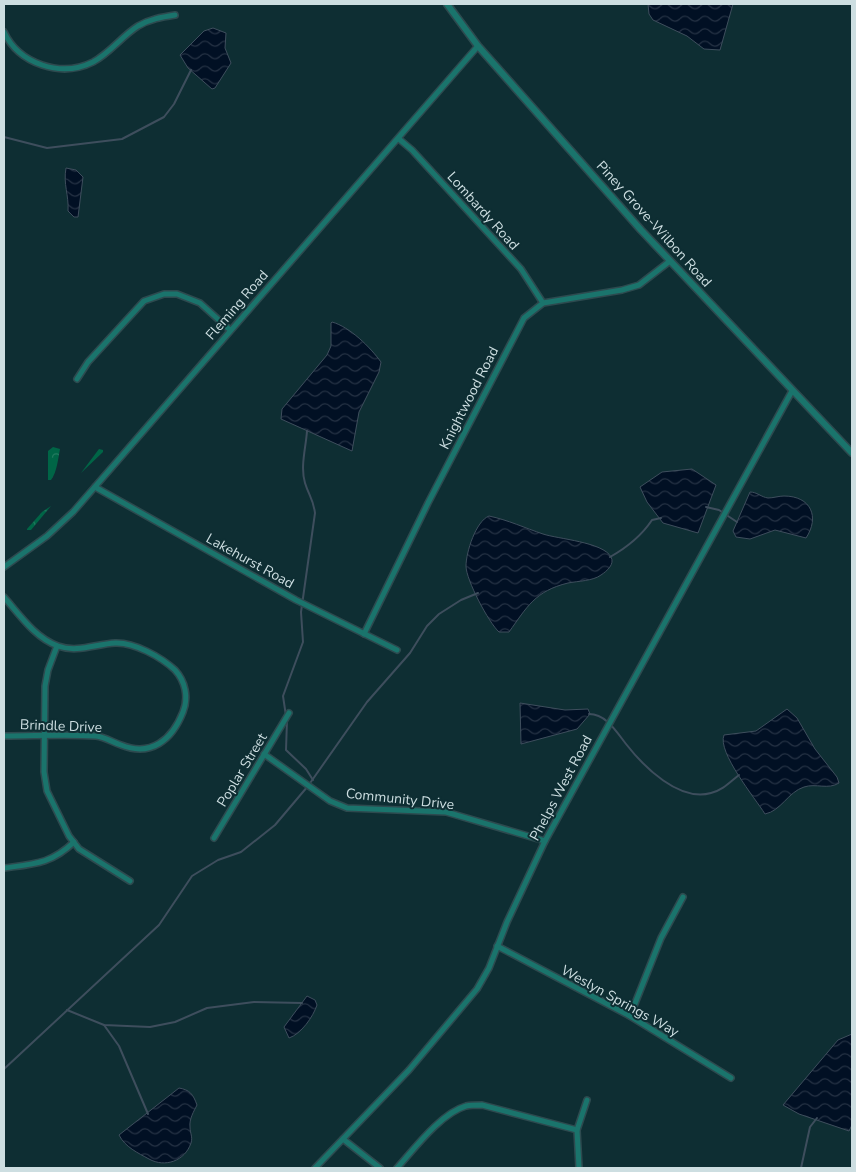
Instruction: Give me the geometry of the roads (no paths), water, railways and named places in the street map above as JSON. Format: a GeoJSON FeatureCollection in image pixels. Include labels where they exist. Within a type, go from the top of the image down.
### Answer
{"type":"FeatureCollection","features":[{"type":"Feature","properties":{"kind":"street","name":"Piney Grove-Wilbon Road"},"geometry":{"type":"LineString","coordinates":[[447,4],[478,46],[670,261],[852,453]]}},
{"type":"Feature","properties":{"kind":"street"},"geometry":{"type":"LineString","coordinates":[[4,32],[14,50],[31,61],[54,68],[65,68],[92,62],[139,26],[153,19],[175,15]]}},
{"type":"Feature","properties":{"kind":"street","name":"Fleming Road"},"geometry":{"type":"LineString","coordinates":[[4,567],[47,536],[73,512],[478,46]]}},
{"type":"Feature","properties":{"kind":"street","name":"Lombardy Road"},"geometry":{"type":"LineString","coordinates":[[399,139],[412,150],[521,269],[543,302]]}},
{"type":"Feature","properties":{"kind":"street"},"geometry":{"type":"LineString","coordinates":[[543,302],[622,290],[639,285],[670,261]]}},
{"type":"Feature","properties":{"kind":"street"},"geometry":{"type":"LineString","coordinates":[[77,379],[88,362],[144,301],[164,294],[178,294],[200,303],[230,330]]}},
{"type":"Feature","properties":{"kind":"street","name":"Knightwood Road"},"geometry":{"type":"LineString","coordinates":[[364,634],[515,334],[524,318],[543,302]]}},
{"type":"Feature","properties":{"kind":"street","name":"Phelps West Road"},"geometry":{"type":"LineString","coordinates":[[315,1168],[466,1004],[489,968],[497,946],[545,841],[792,391]]}},
{"type":"Feature","properties":{"kind":"street","name":"Lakehurst Road"},"geometry":{"type":"LineString","coordinates":[[94,487],[296,600],[397,650]]}},
{"type":"Feature","properties":{"kind":"street","name":"Brindle Drive"},"geometry":{"type":"LineString","coordinates":[[4,597],[40,636],[57,646],[76,649],[122,643],[139,649],[170,665],[180,676],[186,693],[186,704],[171,734],[161,744],[146,749],[130,748],[103,737],[4,736]]}},
{"type":"Feature","properties":{"kind":"street"},"geometry":{"type":"LineString","coordinates":[[57,646],[46,678],[44,772],[47,790],[74,842],[85,854],[130,882]]}},
{"type":"Feature","properties":{"kind":"street","name":"Poplar Street"},"geometry":{"type":"LineString","coordinates":[[214,838],[289,713]]}},
{"type":"Feature","properties":{"kind":"street","name":"Community Drive"},"geometry":{"type":"LineString","coordinates":[[264,754],[330,802],[347,808],[446,812],[545,841]]}},
{"type":"Feature","properties":{"kind":"street"},"geometry":{"type":"LineString","coordinates":[[4,868],[46,862],[63,853],[74,842]]}},
{"type":"Feature","properties":{"kind":"street"},"geometry":{"type":"LineString","coordinates":[[630,1016],[661,938],[683,897]]}},
{"type":"Feature","properties":{"kind":"street","name":"Weslyn Springs Way"},"geometry":{"type":"LineString","coordinates":[[497,946],[630,1016],[731,1078]]}},
{"type":"Feature","properties":{"kind":"street"},"geometry":{"type":"LineString","coordinates":[[579,1168],[577,1130],[587,1100]]}},
{"type":"Feature","properties":{"kind":"street"},"geometry":{"type":"LineString","coordinates":[[397,1168],[431,1130],[454,1112],[466,1106],[482,1105],[577,1130]]}},
{"type":"Feature","properties":{"kind":"street"},"geometry":{"type":"LineString","coordinates":[[343,1139],[380,1168]]}},
{"type":"Feature","properties":{"kind":"water"},"geometry":{"type":"Polygon","coordinates":[[[648,4],[733,4],[720,50],[704,49],[687,36],[653,20],[649,14],[648,4]]]}},
{"type":"Feature","properties":{"kind":"water"},"geometry":{"type":"Polygon","coordinates":[[[213,28],[226,33],[225,48],[231,63],[215,88],[212,89],[188,68],[180,55],[204,31],[213,28]]]}},
{"type":"Feature","properties":{"kind":"water"},"geometry":{"type":"Polygon","coordinates":[[[66,168],[76,170],[83,177],[78,217],[74,217],[68,211],[65,179],[66,168]]]}},
{"type":"Feature","properties":{"kind":"water"},"geometry":{"type":"Polygon","coordinates":[[[332,322],[346,328],[359,338],[381,362],[379,372],[359,412],[352,451],[281,419],[282,409],[327,355],[331,346],[332,322]]]}},
{"type":"Feature","properties":{"kind":"water"},"geometry":{"type":"Polygon","coordinates":[[[692,469],[716,485],[698,533],[663,523],[647,502],[640,487],[662,472],[692,469]]]}},
{"type":"Feature","properties":{"kind":"water"},"geometry":{"type":"Polygon","coordinates":[[[750,492],[768,498],[793,497],[807,504],[812,515],[812,523],[806,538],[775,530],[750,539],[736,537],[733,531],[750,492]]]}},
{"type":"Feature","properties":{"kind":"water"},"geometry":{"type":"Polygon","coordinates":[[[489,516],[543,534],[590,544],[606,552],[611,557],[611,565],[598,577],[557,586],[540,595],[521,615],[509,632],[499,632],[479,601],[466,566],[468,553],[476,530],[484,519],[489,516]]]}},
{"type":"Feature","properties":{"kind":"water"},"geometry":{"type":"Polygon","coordinates":[[[520,703],[565,710],[588,709],[590,714],[577,729],[521,744],[520,703]]]}},
{"type":"Feature","properties":{"kind":"water"},"geometry":{"type":"Polygon","coordinates":[[[787,709],[797,718],[815,749],[837,777],[839,783],[831,786],[813,786],[798,789],[776,809],[765,814],[731,763],[723,743],[724,735],[756,731],[787,709]]]}},
{"type":"Feature","properties":{"kind":"water"},"geometry":{"type":"Polygon","coordinates":[[[307,996],[315,1000],[317,1005],[315,1010],[310,1020],[302,1029],[289,1038],[284,1027],[307,996]]]}},
{"type":"Feature","properties":{"kind":"water"},"geometry":{"type":"Polygon","coordinates":[[[852,1034],[852,1125],[849,1131],[799,1114],[783,1105],[838,1040],[852,1034]]]}},
{"type":"Feature","properties":{"kind":"water"},"geometry":{"type":"Polygon","coordinates":[[[179,1088],[191,1093],[197,1105],[190,1121],[191,1143],[184,1154],[174,1161],[168,1163],[155,1162],[132,1149],[119,1135],[179,1088]]]}},
{"type":"Feature","properties":{"kind":"waterway"},"geometry":{"type":"LineString","coordinates":[[4,137],[47,148],[122,139],[164,117],[174,104],[191,70]]}},
{"type":"Feature","properties":{"kind":"waterway"},"geometry":{"type":"LineString","coordinates":[[286,716],[283,696],[303,642],[301,612],[315,513],[304,477],[303,464],[307,431]]}},
{"type":"Feature","properties":{"kind":"waterway"},"geometry":{"type":"LineString","coordinates":[[706,507],[719,510],[737,522]]}},
{"type":"Feature","properties":{"kind":"waterway"},"geometry":{"type":"LineString","coordinates":[[610,557],[633,541],[652,520],[661,518]]}},
{"type":"Feature","properties":{"kind":"waterway"},"geometry":{"type":"LineString","coordinates":[[4,1069],[159,925],[192,876],[218,860],[241,852],[275,825],[308,786],[367,702],[410,653],[427,626],[439,614],[461,600],[478,593]]}},
{"type":"Feature","properties":{"kind":"waterway"},"geometry":{"type":"LineString","coordinates":[[589,714],[606,720],[642,763],[675,788],[699,794],[711,793],[723,788],[739,775]]}},
{"type":"Feature","properties":{"kind":"waterway"},"geometry":{"type":"LineString","coordinates":[[287,720],[286,750],[306,769],[313,780]]}},
{"type":"Feature","properties":{"kind":"waterway"},"geometry":{"type":"LineString","coordinates":[[67,1010],[104,1025],[150,1027],[175,1022],[207,1008],[254,1002],[302,1003]]}},
{"type":"Feature","properties":{"kind":"waterway"},"geometry":{"type":"LineString","coordinates":[[104,1025],[119,1046],[148,1114]]}},
{"type":"Feature","properties":{"kind":"waterway"},"geometry":{"type":"LineString","coordinates":[[801,1168],[810,1127],[817,1118]]}}]}
